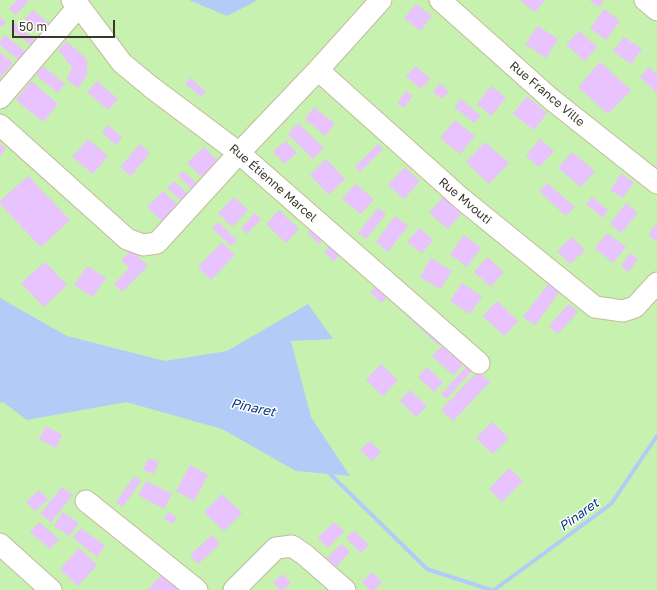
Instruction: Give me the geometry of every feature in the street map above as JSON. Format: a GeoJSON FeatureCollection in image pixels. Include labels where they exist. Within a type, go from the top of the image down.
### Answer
{"type":"FeatureCollection","features":[{"type":"Feature","properties":{"kind":"street"},"geometry":{"type":"LineString","coordinates":[[0,126],[127,239],[143,244],[157,243],[381,0]]}},
{"type":"Feature","properties":{"kind":"street","name":"Rue France Ville"},"geometry":{"type":"LineString","coordinates":[[440,0],[551,98],[657,183]]}},
{"type":"Feature","properties":{"kind":"street"},"geometry":{"type":"LineString","coordinates":[[645,0],[657,10]]}},
{"type":"Feature","properties":{"kind":"street"},"geometry":{"type":"LineString","coordinates":[[0,98],[75,3]]}},
{"type":"Feature","properties":{"kind":"street","name":"Rue Étienne Marcel"},"geometry":{"type":"LineString","coordinates":[[75,3],[122,63],[151,87],[239,153],[479,363]]}},
{"type":"Feature","properties":{"kind":"street","name":"Rue Mvouti"},"geometry":{"type":"LineString","coordinates":[[318,70],[462,199],[595,307],[623,311],[635,307],[657,283]]}},
{"type":"Feature","properties":{"kind":"street"},"geometry":{"type":"LineString","coordinates":[[86,500],[197,590]]}},
{"type":"Feature","properties":{"kind":"street"},"geometry":{"type":"LineString","coordinates":[[0,544],[51,590]]}},
{"type":"Feature","properties":{"kind":"street"},"geometry":{"type":"LineString","coordinates":[[234,590],[276,548],[292,546],[305,554],[345,590]]}},
{"type":"Feature","properties":{"kind":"green space"},"geometry":{"type":"Polygon","coordinates":[[[0,0],[657,0],[657,590],[0,590],[0,0]]]}},
{"type":"Feature","properties":{"kind":"water"},"geometry":{"type":"Polygon","coordinates":[[[189,0],[258,0],[227,16],[189,0]]]}},
{"type":"Feature","properties":{"kind":"water"},"geometry":{"type":"Polygon","coordinates":[[[0,298],[67,336],[165,361],[227,351],[308,304],[333,339],[291,341],[311,417],[350,476],[296,471],[222,429],[126,402],[27,420],[3,402],[0,403],[0,298]]]}},
{"type":"Feature","properties":{"kind":"building"},"geometry":{"type":"Polygon","coordinates":[[[17,0],[29,0],[16,15],[9,9],[17,0]]]}},
{"type":"Feature","properties":{"kind":"building"},"geometry":{"type":"Polygon","coordinates":[[[520,0],[545,0],[535,12],[520,0]]]}},
{"type":"Feature","properties":{"kind":"building"},"geometry":{"type":"Polygon","coordinates":[[[589,0],[604,0],[599,7],[589,0]]]}},
{"type":"Feature","properties":{"kind":"building"},"geometry":{"type":"Polygon","coordinates":[[[416,4],[432,16],[420,31],[404,18],[416,4]]]}},
{"type":"Feature","properties":{"kind":"building"},"geometry":{"type":"Polygon","coordinates":[[[604,9],[620,21],[606,40],[590,28],[604,9]]]}},
{"type":"Feature","properties":{"kind":"building"},"geometry":{"type":"Polygon","coordinates":[[[33,10],[51,25],[42,35],[24,20],[33,10]]]}},
{"type":"Feature","properties":{"kind":"building"},"geometry":{"type":"Polygon","coordinates":[[[0,17],[6,22],[1,27],[0,26],[0,17]]]}},
{"type":"Feature","properties":{"kind":"building"},"geometry":{"type":"Polygon","coordinates":[[[15,23],[35,40],[31,45],[10,28],[15,23]]]}},
{"type":"Feature","properties":{"kind":"building"},"geometry":{"type":"Polygon","coordinates":[[[538,26],[558,39],[546,58],[525,44],[538,26]]]}},
{"type":"Feature","properties":{"kind":"building"},"geometry":{"type":"Polygon","coordinates":[[[579,31],[597,47],[585,61],[566,45],[579,31]]]}},
{"type":"Feature","properties":{"kind":"building"},"geometry":{"type":"Polygon","coordinates":[[[5,35],[27,53],[20,61],[0,45],[0,41],[5,35]]]}},
{"type":"Feature","properties":{"kind":"building"},"geometry":{"type":"Polygon","coordinates":[[[624,37],[642,49],[631,64],[613,51],[624,37]]]}},
{"type":"Feature","properties":{"kind":"building"},"geometry":{"type":"Polygon","coordinates":[[[66,41],[87,59],[87,75],[78,88],[67,80],[72,67],[58,50],[66,41]]]}},
{"type":"Feature","properties":{"kind":"building"},"geometry":{"type":"Polygon","coordinates":[[[0,52],[13,63],[0,78],[0,52]]]}},
{"type":"Feature","properties":{"kind":"building"},"geometry":{"type":"Polygon","coordinates":[[[600,62],[631,90],[608,114],[578,87],[600,62]]]}},
{"type":"Feature","properties":{"kind":"building"},"geometry":{"type":"Polygon","coordinates":[[[43,66],[65,84],[58,93],[36,75],[43,66]]]}},
{"type":"Feature","properties":{"kind":"building"},"geometry":{"type":"Polygon","coordinates":[[[416,66],[430,79],[421,89],[406,76],[416,66]]]}},
{"type":"Feature","properties":{"kind":"building"},"geometry":{"type":"Polygon","coordinates":[[[649,67],[657,75],[657,93],[640,77],[649,67]]]}},
{"type":"Feature","properties":{"kind":"building"},"geometry":{"type":"Polygon","coordinates":[[[190,78],[206,91],[202,97],[185,84],[190,78]]]}},
{"type":"Feature","properties":{"kind":"building"},"geometry":{"type":"Polygon","coordinates":[[[31,81],[58,104],[43,122],[16,100],[31,81]]]}},
{"type":"Feature","properties":{"kind":"building"},"geometry":{"type":"Polygon","coordinates":[[[97,81],[118,99],[108,110],[87,92],[97,81]]]}},
{"type":"Feature","properties":{"kind":"building"},"geometry":{"type":"Polygon","coordinates":[[[440,83],[449,91],[442,99],[433,92],[440,83]]]}},
{"type":"Feature","properties":{"kind":"building"},"geometry":{"type":"Polygon","coordinates":[[[491,86],[506,98],[491,116],[477,104],[491,86]]]}},
{"type":"Feature","properties":{"kind":"building"},"geometry":{"type":"Polygon","coordinates":[[[406,91],[413,96],[404,108],[397,103],[406,91]]]}},
{"type":"Feature","properties":{"kind":"building"},"geometry":{"type":"Polygon","coordinates":[[[527,96],[547,113],[534,130],[513,114],[527,96]]]}},
{"type":"Feature","properties":{"kind":"building"},"geometry":{"type":"Polygon","coordinates":[[[461,99],[481,116],[474,123],[454,107],[461,99]]]}},
{"type":"Feature","properties":{"kind":"building"},"geometry":{"type":"Polygon","coordinates":[[[314,107],[335,124],[325,136],[305,119],[314,107]]]}},
{"type":"Feature","properties":{"kind":"building"},"geometry":{"type":"Polygon","coordinates":[[[455,120],[475,136],[460,154],[440,138],[455,120]]]}},
{"type":"Feature","properties":{"kind":"building"},"geometry":{"type":"Polygon","coordinates":[[[298,123],[324,148],[313,159],[288,134],[298,123]]]}},
{"type":"Feature","properties":{"kind":"building"},"geometry":{"type":"Polygon","coordinates":[[[108,125],[122,137],[116,145],[102,133],[108,125]]]}},
{"type":"Feature","properties":{"kind":"building"},"geometry":{"type":"Polygon","coordinates":[[[88,139],[108,156],[93,174],[72,157],[88,139]]]}},
{"type":"Feature","properties":{"kind":"building"},"geometry":{"type":"Polygon","coordinates":[[[540,139],[554,151],[539,167],[526,156],[540,139]]]}},
{"type":"Feature","properties":{"kind":"building"},"geometry":{"type":"Polygon","coordinates":[[[286,141],[297,153],[284,164],[273,151],[286,141]]]}},
{"type":"Feature","properties":{"kind":"building"},"geometry":{"type":"Polygon","coordinates":[[[485,142],[509,163],[489,184],[466,162],[485,142]]]}},
{"type":"Feature","properties":{"kind":"building"},"geometry":{"type":"Polygon","coordinates":[[[0,143],[6,149],[0,156],[0,143]]]}},
{"type":"Feature","properties":{"kind":"building"},"geometry":{"type":"Polygon","coordinates":[[[140,144],[150,153],[131,176],[120,167],[140,144]]]}},
{"type":"Feature","properties":{"kind":"building"},"geometry":{"type":"Polygon","coordinates":[[[378,144],[383,149],[360,172],[355,167],[378,144]]]}},
{"type":"Feature","properties":{"kind":"building"},"geometry":{"type":"Polygon","coordinates":[[[204,147],[218,161],[202,177],[187,163],[204,147]]]}},
{"type":"Feature","properties":{"kind":"building"},"geometry":{"type":"Polygon","coordinates":[[[572,152],[595,171],[581,187],[558,168],[572,152]]]}},
{"type":"Feature","properties":{"kind":"building"},"geometry":{"type":"Polygon","coordinates":[[[326,159],[345,179],[329,195],[310,175],[326,159]]]}},
{"type":"Feature","properties":{"kind":"building"},"geometry":{"type":"Polygon","coordinates":[[[405,167],[420,181],[404,199],[388,185],[405,167]]]}},
{"type":"Feature","properties":{"kind":"building"},"geometry":{"type":"Polygon","coordinates":[[[183,171],[201,187],[195,192],[178,176],[183,171]]]}},
{"type":"Feature","properties":{"kind":"building"},"geometry":{"type":"Polygon","coordinates":[[[621,174],[634,182],[623,198],[610,190],[621,174]]]}},
{"type":"Feature","properties":{"kind":"building"},"geometry":{"type":"Polygon","coordinates":[[[28,176],[70,220],[41,247],[0,204],[0,201],[28,176]]]}},
{"type":"Feature","properties":{"kind":"building"},"geometry":{"type":"Polygon","coordinates":[[[174,181],[193,199],[187,206],[167,188],[174,181]]]}},
{"type":"Feature","properties":{"kind":"building"},"geometry":{"type":"Polygon","coordinates":[[[547,183],[575,207],[566,216],[539,191],[547,183]]]}},
{"type":"Feature","properties":{"kind":"building"},"geometry":{"type":"Polygon","coordinates":[[[355,184],[374,199],[361,214],[342,199],[355,184]]]}},
{"type":"Feature","properties":{"kind":"building"},"geometry":{"type":"Polygon","coordinates":[[[163,191],[182,208],[166,225],[147,207],[163,191]]]}},
{"type":"Feature","properties":{"kind":"building"},"geometry":{"type":"Polygon","coordinates":[[[444,196],[463,212],[448,229],[429,213],[444,196]]]}},
{"type":"Feature","properties":{"kind":"building"},"geometry":{"type":"Polygon","coordinates":[[[234,197],[248,210],[232,227],[218,213],[234,197]]]}},
{"type":"Feature","properties":{"kind":"building"},"geometry":{"type":"Polygon","coordinates":[[[592,197],[608,210],[603,218],[586,204],[592,197]]]}},
{"type":"Feature","properties":{"kind":"building"},"geometry":{"type":"Polygon","coordinates":[[[626,203],[638,213],[621,233],[610,224],[626,203]]]}},
{"type":"Feature","properties":{"kind":"building"},"geometry":{"type":"Polygon","coordinates":[[[378,208],[386,214],[366,239],[358,233],[378,208]]]}},
{"type":"Feature","properties":{"kind":"building"},"geometry":{"type":"Polygon","coordinates":[[[279,210],[299,229],[286,243],[266,224],[279,210]]]}},
{"type":"Feature","properties":{"kind":"building"},"geometry":{"type":"Polygon","coordinates":[[[255,213],[261,219],[247,234],[241,228],[255,213]]]}},
{"type":"Feature","properties":{"kind":"building"},"geometry":{"type":"Polygon","coordinates":[[[395,216],[408,226],[388,252],[376,242],[395,216]]]}},
{"type":"Feature","properties":{"kind":"building"},"geometry":{"type":"Polygon","coordinates":[[[218,222],[237,240],[231,246],[212,228],[218,222]]]}},
{"type":"Feature","properties":{"kind":"building"},"geometry":{"type":"Polygon","coordinates":[[[657,223],[657,242],[648,235],[657,223]]]}},
{"type":"Feature","properties":{"kind":"building"},"geometry":{"type":"Polygon","coordinates":[[[313,227],[324,238],[319,244],[307,233],[313,227]]]}},
{"type":"Feature","properties":{"kind":"building"},"geometry":{"type":"Polygon","coordinates":[[[419,228],[433,240],[422,253],[407,242],[419,228]]]}},
{"type":"Feature","properties":{"kind":"building"},"geometry":{"type":"Polygon","coordinates":[[[607,233],[626,247],[613,263],[595,248],[607,233]]]}},
{"type":"Feature","properties":{"kind":"building"},"geometry":{"type":"Polygon","coordinates":[[[464,235],[481,248],[467,267],[450,254],[464,235]]]}},
{"type":"Feature","properties":{"kind":"building"},"geometry":{"type":"Polygon","coordinates":[[[572,237],[585,250],[570,264],[557,251],[572,237]]]}},
{"type":"Feature","properties":{"kind":"building"},"geometry":{"type":"Polygon","coordinates":[[[222,242],[235,255],[211,280],[198,267],[222,242]]]}},
{"type":"Feature","properties":{"kind":"building"},"geometry":{"type":"Polygon","coordinates":[[[333,242],[343,252],[334,261],[324,252],[333,242]]]}},
{"type":"Feature","properties":{"kind":"building"},"geometry":{"type":"Polygon","coordinates":[[[131,250],[148,266],[122,292],[114,284],[129,268],[121,260],[131,250]]]}},
{"type":"Feature","properties":{"kind":"building"},"geometry":{"type":"Polygon","coordinates":[[[630,253],[638,259],[629,272],[621,266],[630,253]]]}},
{"type":"Feature","properties":{"kind":"building"},"geometry":{"type":"Polygon","coordinates":[[[487,257],[504,272],[491,287],[474,272],[487,257]]]}},
{"type":"Feature","properties":{"kind":"building"},"geometry":{"type":"Polygon","coordinates":[[[431,258],[452,271],[440,289],[420,277],[431,258]]]}},
{"type":"Feature","properties":{"kind":"building"},"geometry":{"type":"Polygon","coordinates":[[[45,262],[67,285],[44,307],[21,283],[45,262]]]}},
{"type":"Feature","properties":{"kind":"building"},"geometry":{"type":"Polygon","coordinates":[[[87,266],[106,278],[93,297],[74,285],[87,266]]]}},
{"type":"Feature","properties":{"kind":"building"},"geometry":{"type":"Polygon","coordinates":[[[381,281],[443,340],[438,345],[387,297],[381,303],[370,292],[381,281]]]}},
{"type":"Feature","properties":{"kind":"building"},"geometry":{"type":"Polygon","coordinates":[[[462,283],[482,297],[470,314],[450,301],[462,283]]]}},
{"type":"Feature","properties":{"kind":"building"},"geometry":{"type":"Polygon","coordinates":[[[549,283],[560,291],[535,325],[523,317],[549,283]]]}},
{"type":"Feature","properties":{"kind":"building"},"geometry":{"type":"Polygon","coordinates":[[[497,301],[518,321],[504,336],[483,316],[497,301]]]}},
{"type":"Feature","properties":{"kind":"building"},"geometry":{"type":"Polygon","coordinates":[[[569,304],[578,312],[558,334],[549,326],[569,304]]]}},
{"type":"Feature","properties":{"kind":"building"},"geometry":{"type":"Polygon","coordinates":[[[443,345],[464,364],[453,375],[432,356],[443,345]]]}},
{"type":"Feature","properties":{"kind":"building"},"geometry":{"type":"Polygon","coordinates":[[[381,364],[398,380],[383,396],[366,380],[381,364]]]}},
{"type":"Feature","properties":{"kind":"building"},"geometry":{"type":"Polygon","coordinates":[[[467,366],[472,371],[446,399],[441,394],[467,366]]]}},
{"type":"Feature","properties":{"kind":"building"},"geometry":{"type":"Polygon","coordinates":[[[427,367],[443,382],[434,392],[418,377],[427,367]]]}},
{"type":"Feature","properties":{"kind":"building"},"geometry":{"type":"Polygon","coordinates":[[[478,371],[490,382],[453,421],[441,410],[478,371]]]}},
{"type":"Feature","properties":{"kind":"building"},"geometry":{"type":"Polygon","coordinates":[[[410,390],[427,406],[416,417],[400,401],[410,390]]]}},
{"type":"Feature","properties":{"kind":"building"},"geometry":{"type":"Polygon","coordinates":[[[492,422],[509,438],[493,454],[476,438],[492,422]]]}},
{"type":"Feature","properties":{"kind":"building"},"geometry":{"type":"Polygon","coordinates":[[[46,426],[62,435],[56,448],[39,439],[46,426]]]}},
{"type":"Feature","properties":{"kind":"building"},"geometry":{"type":"Polygon","coordinates":[[[370,441],[381,452],[372,461],[360,450],[370,441]]]}},
{"type":"Feature","properties":{"kind":"building"},"geometry":{"type":"Polygon","coordinates":[[[148,458],[159,462],[154,474],[143,470],[148,458]]]}},
{"type":"Feature","properties":{"kind":"building"},"geometry":{"type":"Polygon","coordinates":[[[190,465],[208,475],[194,501],[176,491],[190,465]]]}},
{"type":"Feature","properties":{"kind":"building"},"geometry":{"type":"Polygon","coordinates":[[[509,468],[523,481],[502,502],[489,489],[509,468]]]}},
{"type":"Feature","properties":{"kind":"building"},"geometry":{"type":"Polygon","coordinates":[[[134,476],[141,481],[123,507],[116,502],[134,476]]]}},
{"type":"Feature","properties":{"kind":"building"},"geometry":{"type":"Polygon","coordinates":[[[146,481],[172,494],[164,509],[138,495],[146,481]]]}},
{"type":"Feature","properties":{"kind":"building"},"geometry":{"type":"Polygon","coordinates":[[[62,487],[73,495],[51,522],[40,514],[62,487]]]}},
{"type":"Feature","properties":{"kind":"building"},"geometry":{"type":"Polygon","coordinates":[[[39,490],[48,499],[35,511],[26,502],[39,490]]]}},
{"type":"Feature","properties":{"kind":"building"},"geometry":{"type":"Polygon","coordinates":[[[222,494],[242,513],[224,531],[204,512],[222,494]]]}},
{"type":"Feature","properties":{"kind":"building"},"geometry":{"type":"Polygon","coordinates":[[[63,512],[79,523],[69,536],[54,526],[63,512]]]}},
{"type":"Feature","properties":{"kind":"building"},"geometry":{"type":"Polygon","coordinates":[[[169,512],[177,518],[172,524],[164,518],[169,512]]]}},
{"type":"Feature","properties":{"kind":"building"},"geometry":{"type":"Polygon","coordinates":[[[39,522],[59,539],[50,549],[30,532],[39,522]]]}},
{"type":"Feature","properties":{"kind":"building"},"geometry":{"type":"Polygon","coordinates":[[[334,522],[344,531],[328,548],[318,538],[334,522]]]}},
{"type":"Feature","properties":{"kind":"building"},"geometry":{"type":"Polygon","coordinates":[[[81,528],[105,546],[97,557],[73,538],[81,528]]]}},
{"type":"Feature","properties":{"kind":"building"},"geometry":{"type":"Polygon","coordinates":[[[354,531],[369,545],[361,553],[346,538],[354,531]]]}},
{"type":"Feature","properties":{"kind":"building"},"geometry":{"type":"Polygon","coordinates":[[[212,535],[220,544],[198,564],[190,555],[212,535]]]}},
{"type":"Feature","properties":{"kind":"building"},"geometry":{"type":"Polygon","coordinates":[[[341,544],[350,552],[336,567],[327,558],[341,544]]]}},
{"type":"Feature","properties":{"kind":"building"},"geometry":{"type":"Polygon","coordinates":[[[79,548],[97,565],[78,586],[60,569],[79,548]]]}},
{"type":"Feature","properties":{"kind":"building"},"geometry":{"type":"Polygon","coordinates":[[[372,572],[382,582],[374,590],[370,590],[362,582],[372,572]]]}},
{"type":"Feature","properties":{"kind":"building"},"geometry":{"type":"Polygon","coordinates":[[[163,574],[179,590],[147,590],[163,574]]]}},
{"type":"Feature","properties":{"kind":"building"},"geometry":{"type":"Polygon","coordinates":[[[283,574],[291,583],[283,590],[280,590],[273,582],[283,574]]]}},
{"type":"Feature","properties":{"kind":"waterway","name":"Pinaret"},"geometry":{"type":"LineString","coordinates":[[494,590],[611,504],[657,436]]}},
{"type":"Feature","properties":{"kind":"waterway","name":"Pinaret"},"geometry":{"type":"LineString","coordinates":[[327,471],[427,569],[491,590]]}}]}
